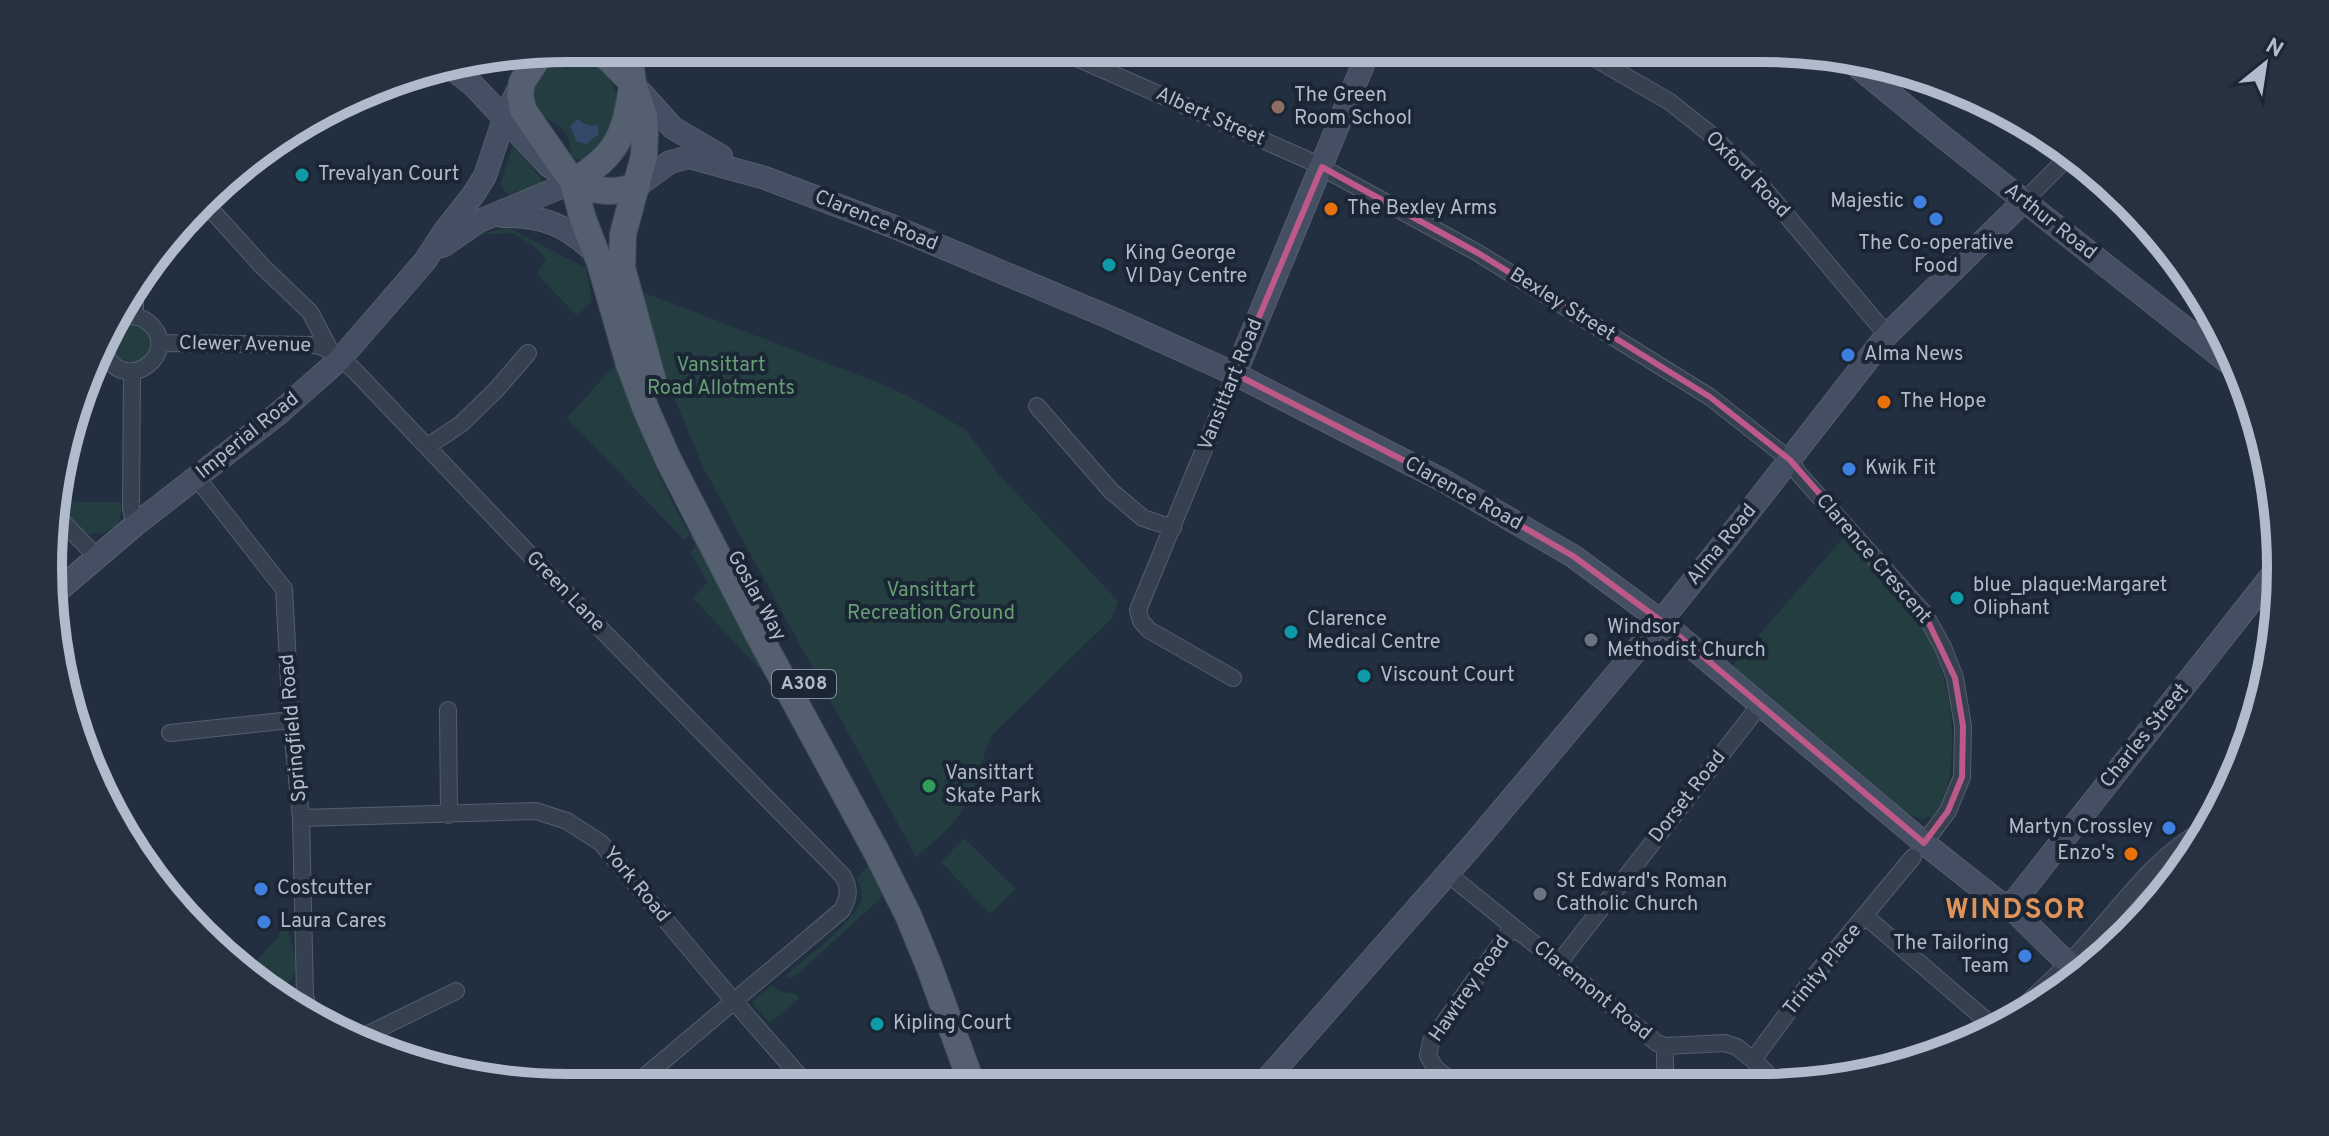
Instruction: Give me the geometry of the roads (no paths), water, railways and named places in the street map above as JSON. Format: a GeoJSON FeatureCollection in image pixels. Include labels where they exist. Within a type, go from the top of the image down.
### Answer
{"type":"FeatureCollection","features":[{"type":"Feature","properties":{"kind":"main road","name":"Clarence Road"},"geometry":{"type":"LineString","coordinates":[[612,62],[633,83]]}},
{"type":"Feature","properties":{"kind":"main road"},"geometry":{"type":"LineString","coordinates":[[630,62],[633,83]]}},
{"type":"Feature","properties":{"kind":"main road"},"geometry":{"type":"LineString","coordinates":[[522,82],[534,63]]}},
{"type":"Feature","properties":{"kind":"main road","name":"Goslar Way"},"geometry":{"type":"LineString","coordinates":[[522,82],[520,95],[523,110],[569,184],[583,217],[629,364],[663,447],[757,632],[901,902],[929,966],[968,1074]]}},
{"type":"Feature","properties":{"kind":"main road","name":"Imperial Road"},"geometry":{"type":"LineString","coordinates":[[569,184],[599,166],[617,143],[627,117],[633,83]]}},
{"type":"Feature","properties":{"kind":"main road","name":"Goslar Way"},"geometry":{"type":"LineString","coordinates":[[633,83],[644,116],[644,156],[623,234],[622,268],[651,376],[710,513],[932,926],[987,1074]]}},
{"type":"Feature","properties":{"kind":"main road"},"geometry":{"type":"LineString","coordinates":[[569,184],[604,192],[637,186]]}},
{"type":"Feature","properties":{"kind":"street","name":"Albert Street"},"geometry":{"type":"LineString","coordinates":[[1086,62],[1322,167]]}},
{"type":"Feature","properties":{"kind":"street","name":"Vansittart Road"},"geometry":{"type":"LineString","coordinates":[[1233,678],[1149,630],[1141,621],[1138,610],[1364,62]]}},
{"type":"Feature","properties":{"kind":"street","name":"Oxford Road"},"geometry":{"type":"LineString","coordinates":[[1601,62],[1670,102],[1751,173],[1887,335]]}},
{"type":"Feature","properties":{"kind":"street","name":"Arthur Road"},"geometry":{"type":"LineString","coordinates":[[1865,73],[2220,356]]}},
{"type":"Feature","properties":{"kind":"street"},"geometry":{"type":"LineString","coordinates":[[459,74],[569,184]]}},
{"type":"Feature","properties":{"kind":"street","name":"Imperial Road"},"geometry":{"type":"LineString","coordinates":[[425,261],[485,176],[504,119],[522,82]]}},
{"type":"Feature","properties":{"kind":"street","name":"Clarence Road"},"geometry":{"type":"LineString","coordinates":[[633,83],[664,119],[684,136],[765,178]]}},
{"type":"Feature","properties":{"kind":"street","name":"Clarence Road"},"geometry":{"type":"LineString","coordinates":[[637,186],[670,162],[689,157],[765,178],[892,226],[1067,299],[1235,374],[1444,481],[1573,556],[1661,621],[1760,705],[1918,850],[2010,907],[2073,966]]}},
{"type":"Feature","properties":{"kind":"street","name":"Alma Road"},"geometry":{"type":"LineString","coordinates":[[1272,1074],[1448,874],[1661,621],[1887,335],[2063,162]]}},
{"type":"Feature","properties":{"kind":"street","name":"Bexley Street"},"geometry":{"type":"LineString","coordinates":[[1322,167],[1478,253],[1710,397],[1790,460]]}},
{"type":"Feature","properties":{"kind":"street","name":"Imperial Road"},"geometry":{"type":"LineString","coordinates":[[63,587],[135,525],[279,413],[425,261],[462,231],[490,216],[569,184]]}},
{"type":"Feature","properties":{"kind":"street"},"geometry":{"type":"LineString","coordinates":[[2002,184],[1999,225],[2047,219]]}},
{"type":"Feature","properties":{"kind":"street","name":"Green Lane"},"geometry":{"type":"LineString","coordinates":[[211,209],[263,267],[310,312],[336,354],[843,876],[849,893],[842,910],[648,1074]]}},
{"type":"Feature","properties":{"kind":"street"},"geometry":{"type":"LineString","coordinates":[[490,216],[524,216],[549,221],[577,236],[597,254]]}},
{"type":"Feature","properties":{"kind":"street","name":"Clewer Avenue"},"geometry":{"type":"LineString","coordinates":[[129,317],[146,320],[153,326],[159,343],[154,360],[132,371]]}},
{"type":"Feature","properties":{"kind":"street","name":"Clewer Avenue"},"geometry":{"type":"LineString","coordinates":[[159,343],[316,345],[336,354]]}},
{"type":"Feature","properties":{"kind":"street"},"geometry":{"type":"LineString","coordinates":[[428,446],[461,424],[528,353]]}},
{"type":"Feature","properties":{"kind":"street"},"geometry":{"type":"LineString","coordinates":[[108,358],[113,365],[132,371],[131,508],[135,525]]}},
{"type":"Feature","properties":{"kind":"street"},"geometry":{"type":"LineString","coordinates":[[1037,406],[1111,491],[1143,518],[1173,528]]}},
{"type":"Feature","properties":{"kind":"street","name":"Clarence Crescent"},"geometry":{"type":"LineString","coordinates":[[1790,460],[1799,474],[1924,613],[1943,647],[1955,678],[1963,726],[1962,777],[1948,811],[1918,850]]}},
{"type":"Feature","properties":{"kind":"street","name":"Springfield Road"},"geometry":{"type":"LineString","coordinates":[[197,478],[284,589],[291,720],[301,818],[302,998]]}},
{"type":"Feature","properties":{"kind":"street"},"geometry":{"type":"LineString","coordinates":[[64,523],[97,557]]}},
{"type":"Feature","properties":{"kind":"street","name":"Charles Street"},"geometry":{"type":"LineString","coordinates":[[2010,907],[2267,582]]}},
{"type":"Feature","properties":{"kind":"street","name":"Dorset Road"},"geometry":{"type":"LineString","coordinates":[[1558,964],[1760,705]]}},
{"type":"Feature","properties":{"kind":"street"},"geometry":{"type":"LineString","coordinates":[[448,710],[449,815]]}},
{"type":"Feature","properties":{"kind":"street"},"geometry":{"type":"LineString","coordinates":[[170,733],[291,720]]}},
{"type":"Feature","properties":{"kind":"street","name":"York Road"},"geometry":{"type":"LineString","coordinates":[[301,818],[536,811],[567,821],[601,843],[798,1074]]}},
{"type":"Feature","properties":{"kind":"street"},"geometry":{"type":"LineString","coordinates":[[2086,955],[2163,857],[2189,838]]}},
{"type":"Feature","properties":{"kind":"street","name":"Trinity Place"},"geometry":{"type":"LineString","coordinates":[[1753,1060],[1816,974],[1918,850]]}},
{"type":"Feature","properties":{"kind":"street","name":"Claremont Road"},"geometry":{"type":"LineString","coordinates":[[1448,874],[1657,1043],[1665,1046],[1725,1043],[1737,1047],[1753,1060]]}},
{"type":"Feature","properties":{"kind":"street"},"geometry":{"type":"LineString","coordinates":[[1865,916],[1987,1021]]}},
{"type":"Feature","properties":{"kind":"street","name":"Hawtrey Road"},"geometry":{"type":"LineString","coordinates":[[1443,1074],[1428,1056],[1431,1041],[1512,928]]}},
{"type":"Feature","properties":{"kind":"street"},"geometry":{"type":"LineString","coordinates":[[370,1033],[456,991]]}},
{"type":"Feature","properties":{"kind":"street"},"geometry":{"type":"LineString","coordinates":[[1665,1046],[1665,1074]]}},
{"type":"Feature","properties":{"kind":"street"},"geometry":{"type":"LineString","coordinates":[[1753,1060],[1767,1074]]}},
{"type":"Feature","properties":{"kind":"water"},"geometry":{"type":"Polygon","coordinates":[[[578,119],[587,125],[597,125],[599,135],[587,144],[577,142],[570,126],[578,119]]]}},
{"type":"Feature","properties":{"kind":"place","name":"The Green Room School"},"geometry":{"type":"Point","coordinates":[1278,107]}},
{"type":"Feature","properties":{"kind":"place","name":"Trevalyan Court"},"geometry":{"type":"Point","coordinates":[302,175]}},
{"type":"Feature","properties":{"kind":"place","name":"Majestic"},"geometry":{"type":"Point","coordinates":[1920,202]}},
{"type":"Feature","properties":{"kind":"place","name":"The Bexley Arms"},"geometry":{"type":"Point","coordinates":[1331,209]}},
{"type":"Feature","properties":{"kind":"place","name":"The Co-operative Food"},"geometry":{"type":"Point","coordinates":[1936,219]}},
{"type":"Feature","properties":{"kind":"place","name":"King George VI Day Centre"},"geometry":{"type":"Point","coordinates":[1109,265]}},
{"type":"Feature","properties":{"kind":"place","name":"Alma News"},"geometry":{"type":"Point","coordinates":[1848,355]}},
{"type":"Feature","properties":{"kind":"place","name":"The Hope"},"geometry":{"type":"Point","coordinates":[1884,402]}},
{"type":"Feature","properties":{"kind":"place","name":"Kwik Fit"},"geometry":{"type":"Point","coordinates":[1849,469]}},
{"type":"Feature","properties":{"kind":"place","name":"blue_plaque:Margaret Oliphant"},"geometry":{"type":"Point","coordinates":[1957,598]}},
{"type":"Feature","properties":{"kind":"place","name":"Clarence Medical Centre"},"geometry":{"type":"Point","coordinates":[1291,632]}},
{"type":"Feature","properties":{"kind":"place","name":"Windsor Methodist Church"},"geometry":{"type":"Point","coordinates":[1591,640]}},
{"type":"Feature","properties":{"kind":"place","name":"Viscount Court"},"geometry":{"type":"Point","coordinates":[1364,676]}},
{"type":"Feature","properties":{"kind":"place","name":"Vansittart Skate Park"},"geometry":{"type":"Point","coordinates":[929,786]}},
{"type":"Feature","properties":{"kind":"place","name":"Martyn Crossley"},"geometry":{"type":"Point","coordinates":[2169,828]}},
{"type":"Feature","properties":{"kind":"place","name":"Enzo's"},"geometry":{"type":"Point","coordinates":[2131,854]}},
{"type":"Feature","properties":{"kind":"place","name":"Costcutter"},"geometry":{"type":"Point","coordinates":[261,889]}},
{"type":"Feature","properties":{"kind":"place","name":"St Edward's Roman Catholic Church"},"geometry":{"type":"Point","coordinates":[1540,894]}},
{"type":"Feature","properties":{"kind":"place","name":"Laura Cares"},"geometry":{"type":"Point","coordinates":[264,922]}},
{"type":"Feature","properties":{"kind":"place","name":"The Tailoring Team"},"geometry":{"type":"Point","coordinates":[2025,956]}},
{"type":"Feature","properties":{"kind":"place","name":"Kipling Court"},"geometry":{"type":"Point","coordinates":[877,1024]}},
{"type":"Feature","properties":{"kind":"district","name":"WINDSOR"},"geometry":{"type":"Point","coordinates":[2016,911]}},
{"type":"Feature","properties":{"kind":"park label","name":"Vansittart Road Allotments"},"geometry":{"type":"Point","coordinates":[721,378]}},
{"type":"Feature","properties":{"kind":"park label","name":"Vansittart Recreation Ground"},"geometry":{"type":"Point","coordinates":[931,602]}}]}
